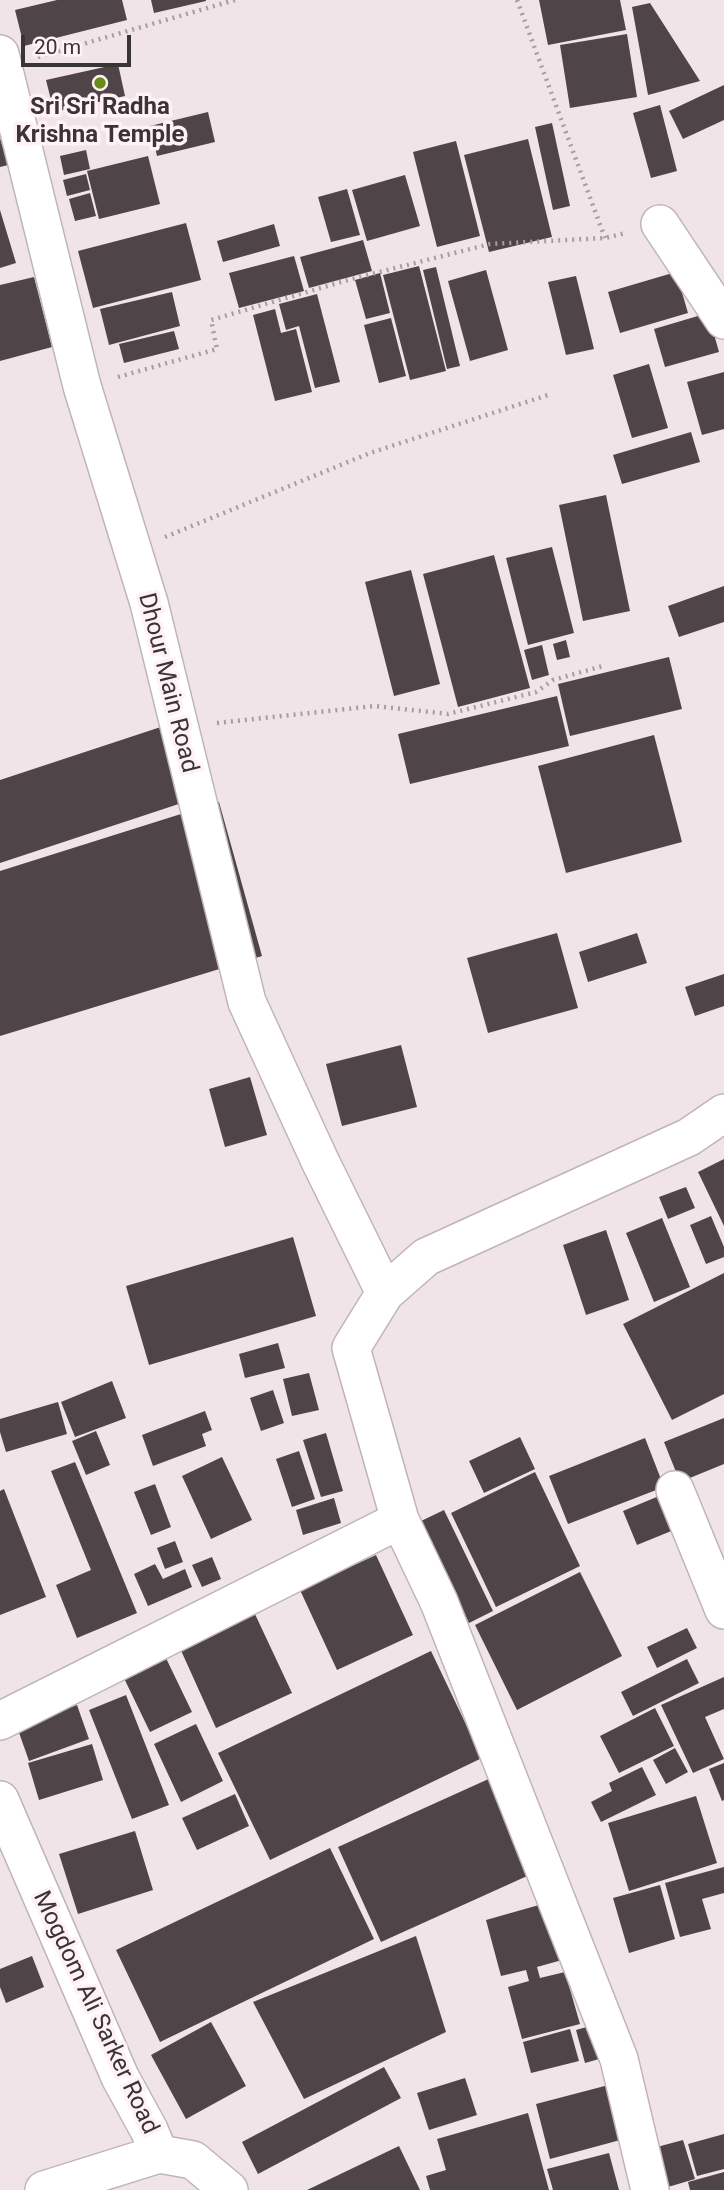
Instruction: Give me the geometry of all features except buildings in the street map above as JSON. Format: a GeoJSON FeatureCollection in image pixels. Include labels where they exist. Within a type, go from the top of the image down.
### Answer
{"type":"FeatureCollection","features":[{"type":"Feature","properties":{"kind":"street","name":"Dhour Main Road"},"geometry":{"type":"LineString","coordinates":[[2,61],[82,386],[149,603],[247,1002],[320,1161],[386,1293]]}},
{"type":"Feature","properties":{"kind":"street"},"geometry":{"type":"LineString","coordinates":[[660,224],[724,320]]}},
{"type":"Feature","properties":{"kind":"street"},"geometry":{"type":"LineString","coordinates":[[649,2190],[619,2059],[439,1602],[400,1520],[351,1348],[386,1293],[426,1257],[689,1137],[724,1113]]}},
{"type":"Feature","properties":{"kind":"street"},"geometry":{"type":"LineString","coordinates":[[675,1490],[724,1610]]}},
{"type":"Feature","properties":{"kind":"street"},"geometry":{"type":"LineString","coordinates":[[0,1721],[400,1520]]}},
{"type":"Feature","properties":{"kind":"street","name":"Mogdom Ali Sarker Road"},"geometry":{"type":"LineString","coordinates":[[0,1800],[120,2077],[159,2154],[44,2190]]}},
{"type":"Feature","properties":{"kind":"street"},"geometry":{"type":"LineString","coordinates":[[159,2154],[193,2160],[229,2190]]}},
{"type":"Feature","properties":{"kind":"path"},"geometry":{"type":"LineString","coordinates":[[2,61],[235,0]]}},
{"type":"Feature","properties":{"kind":"path"},"geometry":{"type":"LineString","coordinates":[[517,0],[605,238]]}},
{"type":"Feature","properties":{"kind":"path"},"geometry":{"type":"LineString","coordinates":[[82,386],[217,349],[211,320],[348,280],[490,244],[605,238],[660,224]]}},
{"type":"Feature","properties":{"kind":"path"},"geometry":{"type":"LineString","coordinates":[[132,550],[370,453],[548,395]]}},
{"type":"Feature","properties":{"kind":"path"},"geometry":{"type":"LineString","coordinates":[[178,727],[374,706],[448,714],[536,692],[553,680],[603,666]]}},
{"type":"Feature","properties":{"kind":"place","name":"Sri Sri Radha Krishna Temple"},"geometry":{"type":"Point","coordinates":[100,83]}}]}
